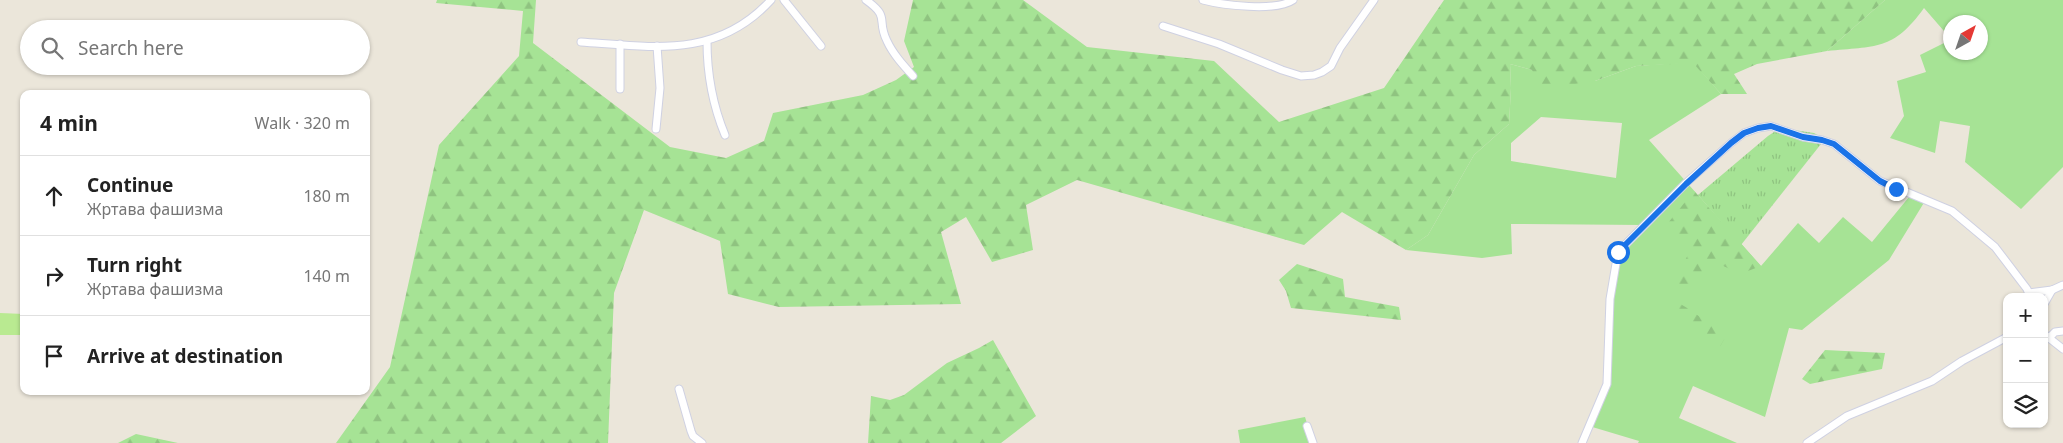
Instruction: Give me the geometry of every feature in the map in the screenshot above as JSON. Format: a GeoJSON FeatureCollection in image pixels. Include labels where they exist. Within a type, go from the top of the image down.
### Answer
{"type":"FeatureCollection","features":[{"type":"Feature","properties":{"kind":"street"},"geometry":{"type":"LineString","coordinates":[[784,0],[821,46]]}},
{"type":"Feature","properties":{"kind":"street"},"geometry":{"type":"LineString","coordinates":[[866,0],[879,10],[886,40],[892,51],[913,76]]}},
{"type":"Feature","properties":{"kind":"street"},"geometry":{"type":"LineString","coordinates":[[1203,0],[1244,5],[1275,6],[1283,5],[1293,0]]}},
{"type":"Feature","properties":{"kind":"street"},"geometry":{"type":"LineString","coordinates":[[1163,26],[1219,44],[1282,70],[1301,76],[1314,75],[1331,66],[1340,48],[1374,0]]}},
{"type":"Feature","properties":{"kind":"street"},"geometry":{"type":"LineString","coordinates":[[581,42],[658,46],[707,41],[745,24],[768,1]]}},
{"type":"Feature","properties":{"kind":"street"},"geometry":{"type":"LineString","coordinates":[[707,41],[710,82],[720,124],[725,134]]}},
{"type":"Feature","properties":{"kind":"street"},"geometry":{"type":"LineString","coordinates":[[620,44],[620,89]]}},
{"type":"Feature","properties":{"kind":"street"},"geometry":{"type":"LineString","coordinates":[[656,128],[660,88],[658,46]]}},
{"type":"Feature","properties":{"kind":"street"},"geometry":{"type":"LineString","coordinates":[[1582,443],[1607,384],[1610,300],[1618,252],[1686,184],[1731,143],[1744,133],[1758,128],[1771,126],[1803,137],[1834,144],[1880,181],[1952,211],[1995,247],[2029,293]]}},
{"type":"Feature","properties":{"kind":"street"},"geometry":{"type":"LineString","coordinates":[[2039,293],[2063,285]]}},
{"type":"Feature","properties":{"kind":"street"},"geometry":{"type":"LineString","coordinates":[[2048,297],[2052,290]]}},
{"type":"Feature","properties":{"kind":"street"},"geometry":{"type":"LineString","coordinates":[[2048,336],[2063,331]]}},
{"type":"Feature","properties":{"kind":"street"},"geometry":{"type":"LineString","coordinates":[[2048,337],[2063,349]]}},
{"type":"Feature","properties":{"kind":"street"},"geometry":{"type":"LineString","coordinates":[[1806,443],[1847,416],[1932,381],[1962,360],[2005,338]]}},
{"type":"Feature","properties":{"kind":"street"},"geometry":{"type":"LineString","coordinates":[[679,389],[693,436],[702,443]]}},
{"type":"Feature","properties":{"kind":"street"},"geometry":{"type":"LineString","coordinates":[[1307,426],[1313,443]]}},
{"type":"Feature","properties":{"kind":"green space"},"geometry":{"type":"Polygon","coordinates":[[[437,0],[536,0],[533,43],[670,147],[726,158],[764,141],[773,113],[863,95],[896,80],[914,67],[904,41],[913,0],[1023,0],[1087,47],[1214,61],[1279,122],[1384,88],[1444,0],[1885,0],[1827,51],[1757,64],[1734,74],[1747,94],[1721,94],[1693,63],[1636,66],[1595,81],[1542,89],[1532,70],[1510,64],[1509,124],[1474,155],[1428,235],[1406,250],[1342,212],[1304,245],[1077,180],[1026,205],[1033,250],[992,262],[966,217],[941,232],[961,304],[779,307],[728,294],[720,241],[644,210],[614,293],[608,443],[336,443],[390,367],[439,145],[519,56],[523,11],[436,3],[437,0]]]}},
{"type":"Feature","properties":{"kind":"green space"},"geometry":{"type":"Polygon","coordinates":[[[1885,0],[2063,0],[2063,167],[2021,209],[1965,162],[1970,126],[1940,121],[1935,153],[1890,138],[1904,116],[1897,81],[1926,72],[1920,55],[1943,44],[1943,60],[1988,60],[1988,15],[1943,15],[1943,30],[1924,8],[1903,32],[1882,44],[1871,47],[1827,51],[1885,0]]]}},
{"type":"Feature","properties":{"kind":"green space"},"geometry":{"type":"Polygon","coordinates":[[[1693,62],[1721,94],[1649,140],[1761,266],[1798,223],[1819,243],[1843,217],[1872,242],[1909,197],[1925,201],[1889,260],[1802,330],[1789,328],[1765,417],[1693,386],[1679,418],[1737,443],[1638,443],[1639,441],[1589,426],[1607,384],[1610,299],[1618,252],[1643,225],[1511,224],[1512,254],[1482,258],[1406,250],[1428,235],[1474,155],[1509,124],[1510,64],[1532,70],[1595,81],[1636,66],[1693,62]],[[1541,117],[1511,143],[1511,161],[1616,178],[1622,123],[1541,117]]]}},
{"type":"Feature","properties":{"kind":"green space"},"geometry":{"type":"Polygon","coordinates":[[[1780,128],[1814,133],[1825,139],[1741,245],[1698,195],[1780,128]]]}},
{"type":"Feature","properties":{"kind":"green space"},"geometry":{"type":"Polygon","coordinates":[[[1694,191],[1761,266],[1740,274],[1713,261],[1702,280],[1686,292],[1674,279],[1688,255],[1683,240],[1668,223],[1694,191]]]}},
{"type":"Feature","properties":{"kind":"green space"},"geometry":{"type":"Polygon","coordinates":[[[1297,264],[1343,279],[1345,297],[1399,307],[1401,320],[1291,308],[1286,291],[1279,280],[1297,264]]]}},
{"type":"Feature","properties":{"kind":"green space"},"geometry":{"type":"Polygon","coordinates":[[[1665,297],[1690,310],[1726,336],[1720,347],[1694,332],[1693,322],[1671,309],[1665,297]]]}},
{"type":"Feature","properties":{"kind":"green space"},"geometry":{"type":"Polygon","coordinates":[[[0,313],[20,314],[20,335],[0,335],[0,313]]]}},
{"type":"Feature","properties":{"kind":"green space"},"geometry":{"type":"Polygon","coordinates":[[[993,340],[1036,416],[1001,443],[868,443],[871,396],[890,400],[904,395],[947,363],[993,340]]]}},
{"type":"Feature","properties":{"kind":"green space"},"geometry":{"type":"Polygon","coordinates":[[[1825,350],[1885,353],[1882,369],[1810,384],[1802,379],[1825,350]]]}},
{"type":"Feature","properties":{"kind":"green space"},"geometry":{"type":"Polygon","coordinates":[[[1305,417],[1313,443],[1240,443],[1238,430],[1305,417]]]}},
{"type":"Feature","properties":{"kind":"green space"},"geometry":{"type":"Polygon","coordinates":[[[136,434],[178,443],[118,443],[136,434]]]}},
{"type":"Feature","properties":{"kind":"route"},"geometry":{"type":"LineString","coordinates":[[1618,252],[1686,184],[1731,143],[1744,133],[1758,128],[1771,126],[1803,137],[1834,144],[1880,181],[1896,189]]}}]}
